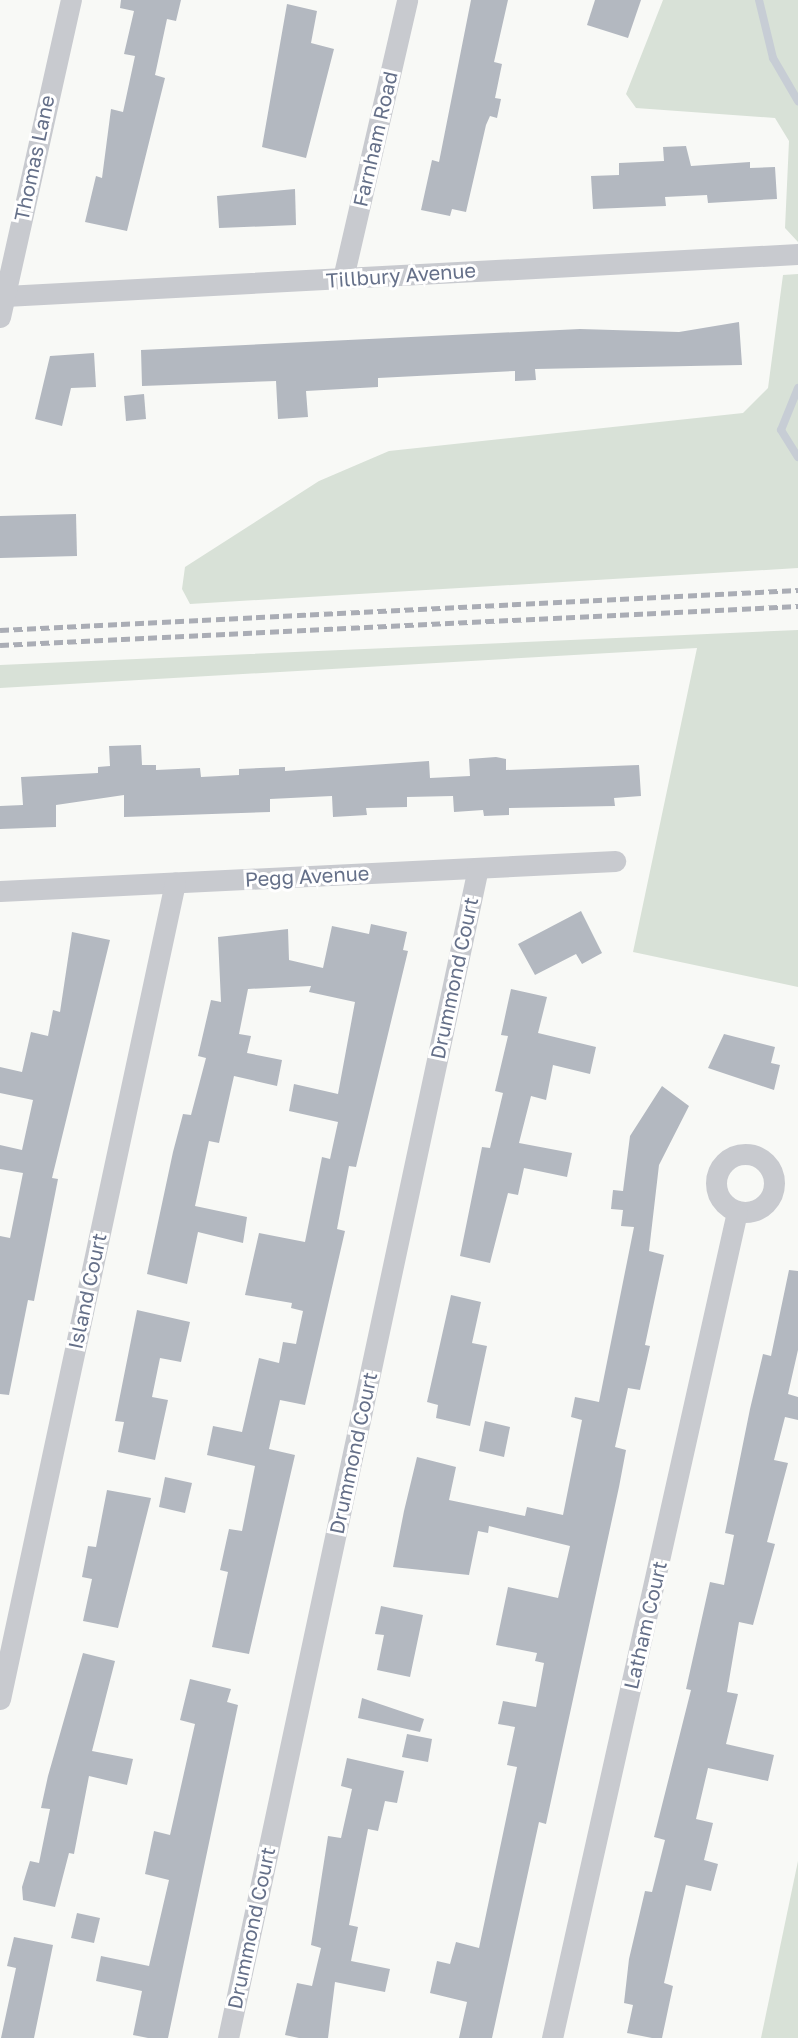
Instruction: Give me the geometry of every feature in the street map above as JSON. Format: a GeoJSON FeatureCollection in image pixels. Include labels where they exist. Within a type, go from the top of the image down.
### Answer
{"type":"FeatureCollection","features":[{"type":"Feature","properties":{"kind":"street","name":"Thomas Lane"},"geometry":{"type":"LineString","coordinates":[[0,317],[71,0]]}},
{"type":"Feature","properties":{"kind":"street","name":"Farnham Road"},"geometry":{"type":"LineString","coordinates":[[343,278],[407,0]]}},
{"type":"Feature","properties":{"kind":"street","name":"Tillbury Avenue"},"geometry":{"type":"LineString","coordinates":[[5,296],[798,254]]}},
{"type":"Feature","properties":{"kind":"street","name":"Pegg Avenue"},"geometry":{"type":"LineString","coordinates":[[0,891],[615,861]]}},
{"type":"Feature","properties":{"kind":"street","name":"Drummond Court"},"geometry":{"type":"LineString","coordinates":[[228,2038],[478,868]]}},
{"type":"Feature","properties":{"kind":"street","name":"Island Court"},"geometry":{"type":"LineString","coordinates":[[0,1699],[175,883]]}},
{"type":"Feature","properties":{"kind":"street","name":"Latham Court"},"geometry":{"type":"LineString","coordinates":[[552,2038],[737,1212]]}},
{"type":"Feature","properties":{"kind":"shaded area"},"geometry":{"type":"Polygon","coordinates":[[[663,0],[798,0],[798,242],[785,228],[789,141],[775,118],[636,108],[626,94],[663,0]]]}},
{"type":"Feature","properties":{"kind":"shaded area"},"geometry":{"type":"Polygon","coordinates":[[[798,274],[798,568],[190,604],[182,589],[185,567],[319,481],[389,451],[743,413],[768,388],[783,275],[798,274]]]}},
{"type":"Feature","properties":{"kind":"shaded area"},"geometry":{"type":"Polygon","coordinates":[[[798,630],[798,987],[633,952],[697,648],[0,688],[0,665],[798,630]]]}},
{"type":"Feature","properties":{"kind":"shaded area"},"geometry":{"type":"Polygon","coordinates":[[[798,1861],[798,2038],[761,2038],[798,1861]]]}},
{"type":"Feature","properties":{"kind":"building"},"geometry":{"type":"Polygon","coordinates":[[[121,0],[181,0],[176,21],[167,19],[155,75],[165,78],[127,231],[85,222],[96,176],[102,178],[111,109],[123,112],[135,56],[124,54],[134,11],[120,8],[121,0]]]}},
{"type":"Feature","properties":{"kind":"building"},"geometry":{"type":"Polygon","coordinates":[[[471,0],[508,0],[494,62],[502,64],[495,98],[501,99],[497,118],[490,116],[486,125],[466,212],[452,209],[450,216],[421,210],[432,160],[439,162],[471,0]]]}},
{"type":"Feature","properties":{"kind":"building"},"geometry":{"type":"Polygon","coordinates":[[[595,0],[641,0],[628,38],[587,25],[595,0]]]}},
{"type":"Feature","properties":{"kind":"building"},"geometry":{"type":"Polygon","coordinates":[[[287,4],[317,11],[311,43],[334,49],[306,158],[262,147],[287,4]]]}},
{"type":"Feature","properties":{"kind":"building"},"geometry":{"type":"Polygon","coordinates":[[[686,146],[691,166],[750,162],[750,168],[775,167],[777,199],[708,203],[707,195],[665,197],[666,206],[593,209],[591,176],[619,175],[619,163],[664,161],[663,147],[686,146]]]}},
{"type":"Feature","properties":{"kind":"building"},"geometry":{"type":"Polygon","coordinates":[[[295,189],[296,225],[219,228],[217,196],[295,189]]]}},
{"type":"Feature","properties":{"kind":"building"},"geometry":{"type":"Polygon","coordinates":[[[739,322],[742,365],[535,369],[536,380],[515,381],[515,371],[378,378],[378,387],[306,391],[308,417],[278,419],[276,381],[142,386],[141,350],[580,329],[679,332],[739,322]]]}},
{"type":"Feature","properties":{"kind":"building"},"geometry":{"type":"Polygon","coordinates":[[[94,353],[96,387],[71,388],[62,426],[35,419],[50,356],[94,353]]]}},
{"type":"Feature","properties":{"kind":"building"},"geometry":{"type":"Polygon","coordinates":[[[144,394],[146,419],[126,421],[124,396],[144,394]]]}},
{"type":"Feature","properties":{"kind":"building"},"geometry":{"type":"Polygon","coordinates":[[[76,514],[77,556],[0,558],[0,516],[76,514]]]}},
{"type":"Feature","properties":{"kind":"building"},"geometry":{"type":"Polygon","coordinates":[[[141,745],[142,765],[156,765],[156,770],[200,768],[201,777],[239,775],[239,769],[285,767],[285,771],[429,761],[430,778],[470,776],[469,759],[496,757],[506,759],[506,770],[639,765],[641,796],[614,798],[615,806],[509,808],[509,815],[484,816],[483,810],[454,812],[453,796],[407,797],[407,807],[366,808],[367,815],[333,817],[332,796],[270,799],[270,812],[124,817],[124,795],[56,805],[56,827],[0,829],[0,806],[23,805],[21,777],[98,773],[98,767],[110,766],[109,746],[141,745]]]}},
{"type":"Feature","properties":{"kind":"building"},"geometry":{"type":"Polygon","coordinates":[[[581,911],[602,953],[582,964],[576,954],[535,975],[518,944],[581,911]]]}},
{"type":"Feature","properties":{"kind":"building"},"geometry":{"type":"Polygon","coordinates":[[[371,924],[407,932],[403,950],[408,951],[356,1167],[349,1166],[337,1229],[345,1231],[305,1405],[280,1400],[269,1449],[295,1455],[249,1654],[212,1647],[228,1572],[220,1570],[229,1529],[242,1531],[255,1466],[207,1455],[213,1426],[242,1432],[259,1358],[279,1363],[283,1342],[296,1344],[303,1311],[291,1308],[292,1303],[245,1295],[259,1233],[305,1242],[322,1157],[330,1159],[338,1122],[289,1111],[294,1084],[338,1094],[355,1002],[309,992],[311,986],[248,989],[239,1034],[251,1036],[247,1053],[282,1060],[277,1086],[234,1076],[219,1143],[209,1141],[195,1206],[247,1217],[243,1243],[198,1232],[187,1284],[147,1274],[183,1114],[191,1115],[206,1058],[198,1056],[211,1000],[221,1002],[218,937],[288,929],[289,960],[323,968],[332,926],[369,934],[371,924]]]}},
{"type":"Feature","properties":{"kind":"building"},"geometry":{"type":"Polygon","coordinates":[[[72,932],[110,940],[52,1178],[58,1179],[34,1301],[28,1300],[9,1395],[0,1394],[0,1236],[10,1238],[23,1173],[0,1169],[0,1145],[22,1150],[33,1100],[0,1093],[0,1067],[22,1072],[31,1032],[48,1036],[53,1010],[60,1012],[72,932]]]}},
{"type":"Feature","properties":{"kind":"building"},"geometry":{"type":"Polygon","coordinates":[[[511,989],[547,997],[538,1033],[596,1047],[590,1074],[553,1065],[546,1100],[531,1096],[519,1143],[572,1153],[567,1177],[524,1168],[518,1195],[508,1193],[490,1263],[460,1256],[482,1147],[490,1148],[503,1093],[495,1091],[508,1036],[501,1035],[511,989]]]}},
{"type":"Feature","properties":{"kind":"building"},"geometry":{"type":"Polygon","coordinates":[[[724,1034],[775,1047],[771,1063],[780,1065],[774,1090],[708,1068],[724,1034]]]}},
{"type":"Feature","properties":{"kind":"building"},"geometry":{"type":"Polygon","coordinates":[[[662,1086],[689,1106],[659,1165],[649,1251],[664,1255],[645,1345],[650,1346],[640,1390],[628,1388],[615,1447],[626,1450],[619,1487],[546,1824],[539,1822],[492,2038],[459,2038],[467,2002],[430,1993],[437,1961],[450,1964],[456,1942],[479,1948],[517,1767],[507,1765],[515,1727],[498,1724],[503,1701],[536,1707],[544,1663],[535,1661],[537,1653],[496,1645],[508,1587],[558,1598],[570,1546],[489,1526],[488,1533],[478,1531],[469,1575],[393,1567],[404,1511],[417,1457],[456,1467],[449,1500],[525,1516],[527,1507],[563,1515],[582,1420],[571,1417],[575,1397],[599,1402],[634,1227],[621,1226],[623,1210],[611,1209],[613,1190],[623,1191],[630,1136],[662,1086]]]}},
{"type":"Feature","properties":{"kind":"building"},"geometry":{"type":"Polygon","coordinates":[[[789,1270],[798,1271],[798,1350],[788,1394],[798,1397],[798,1420],[785,1417],[774,1460],[788,1463],[767,1542],[775,1544],[753,1625],[739,1622],[727,1692],[738,1694],[726,1744],[774,1755],[768,1781],[708,1768],[696,1819],[713,1823],[704,1860],[718,1864],[711,1891],[686,1885],[664,1983],[673,1986],[662,2038],[652,2038],[627,2033],[633,2005],[624,2003],[629,1959],[645,1891],[652,1892],[665,1840],[654,1837],[691,1690],[686,1689],[710,1582],[724,1585],[734,1535],[725,1533],[750,1409],[763,1354],[771,1356],[789,1270]]]}},
{"type":"Feature","properties":{"kind":"building"},"geometry":{"type":"Polygon","coordinates":[[[451,1295],[481,1302],[472,1343],[487,1346],[470,1426],[436,1418],[438,1405],[427,1402],[451,1295]]]}},
{"type":"Feature","properties":{"kind":"building"},"geometry":{"type":"Polygon","coordinates":[[[137,1310],[190,1322],[181,1362],[160,1358],[152,1397],[168,1400],[155,1460],[118,1452],[124,1422],[115,1421],[137,1310]]]}},
{"type":"Feature","properties":{"kind":"building"},"geometry":{"type":"Polygon","coordinates":[[[485,1421],[510,1427],[504,1457],[479,1451],[485,1421]]]}},
{"type":"Feature","properties":{"kind":"building"},"geometry":{"type":"Polygon","coordinates":[[[165,1477],[192,1483],[185,1513],[159,1507],[165,1477]]]}},
{"type":"Feature","properties":{"kind":"building"},"geometry":{"type":"Polygon","coordinates":[[[107,1490],[151,1498],[118,1628],[83,1621],[92,1579],[82,1577],[88,1546],[96,1547],[107,1490]]]}},
{"type":"Feature","properties":{"kind":"building"},"geometry":{"type":"Polygon","coordinates":[[[381,1606],[423,1615],[410,1677],[377,1670],[384,1635],[375,1634],[381,1606]]]}},
{"type":"Feature","properties":{"kind":"building"},"geometry":{"type":"Polygon","coordinates":[[[83,1653],[115,1661],[92,1751],[133,1759],[127,1785],[89,1776],[74,1854],[69,1853],[55,1907],[23,1900],[22,1887],[30,1861],[39,1863],[50,1809],[41,1808],[83,1653]]]}},
{"type":"Feature","properties":{"kind":"building"},"geometry":{"type":"Polygon","coordinates":[[[190,1679],[231,1689],[227,1702],[238,1705],[168,2038],[148,2038],[133,2035],[142,1991],[96,1981],[101,1956],[149,1966],[169,1880],[145,1874],[154,1831],[170,1835],[195,1724],[180,1720],[190,1679]]]}},
{"type":"Feature","properties":{"kind":"building"},"geometry":{"type":"Polygon","coordinates":[[[362,1698],[424,1719],[420,1732],[358,1718],[362,1698]]]}},
{"type":"Feature","properties":{"kind":"building"},"geometry":{"type":"Polygon","coordinates":[[[407,1734],[432,1739],[428,1762],[402,1757],[407,1734]]]}},
{"type":"Feature","properties":{"kind":"building"},"geometry":{"type":"Polygon","coordinates":[[[347,1758],[404,1771],[397,1803],[385,1801],[378,1831],[368,1829],[349,1925],[358,1927],[351,1961],[390,1969],[385,1992],[335,1982],[328,2038],[299,2038],[285,2035],[297,1983],[312,1986],[321,1948],[311,1945],[328,1836],[341,1838],[352,1789],[341,1786],[347,1758]]]}},
{"type":"Feature","properties":{"kind":"building"},"geometry":{"type":"Polygon","coordinates":[[[77,1913],[100,1918],[94,1943],[71,1938],[77,1913]]]}},
{"type":"Feature","properties":{"kind":"building"},"geometry":{"type":"Polygon","coordinates":[[[14,1937],[53,1945],[34,2038],[1,2038],[16,1968],[7,1966],[14,1937]]]}},
{"type":"Feature","properties":{"kind":"waterway"},"geometry":{"type":"LineString","coordinates":[[759,0],[773,58],[798,101]]}},
{"type":"Feature","properties":{"kind":"waterway"},"geometry":{"type":"LineString","coordinates":[[798,388],[781,430],[798,457]]}},
{"type":"Feature","properties":{"kind":"railway"},"geometry":{"type":"LineString","coordinates":[[0,630],[798,590]]}},
{"type":"Feature","properties":{"kind":"railway"},"geometry":{"type":"LineString","coordinates":[[0,645],[798,606]]}}]}
